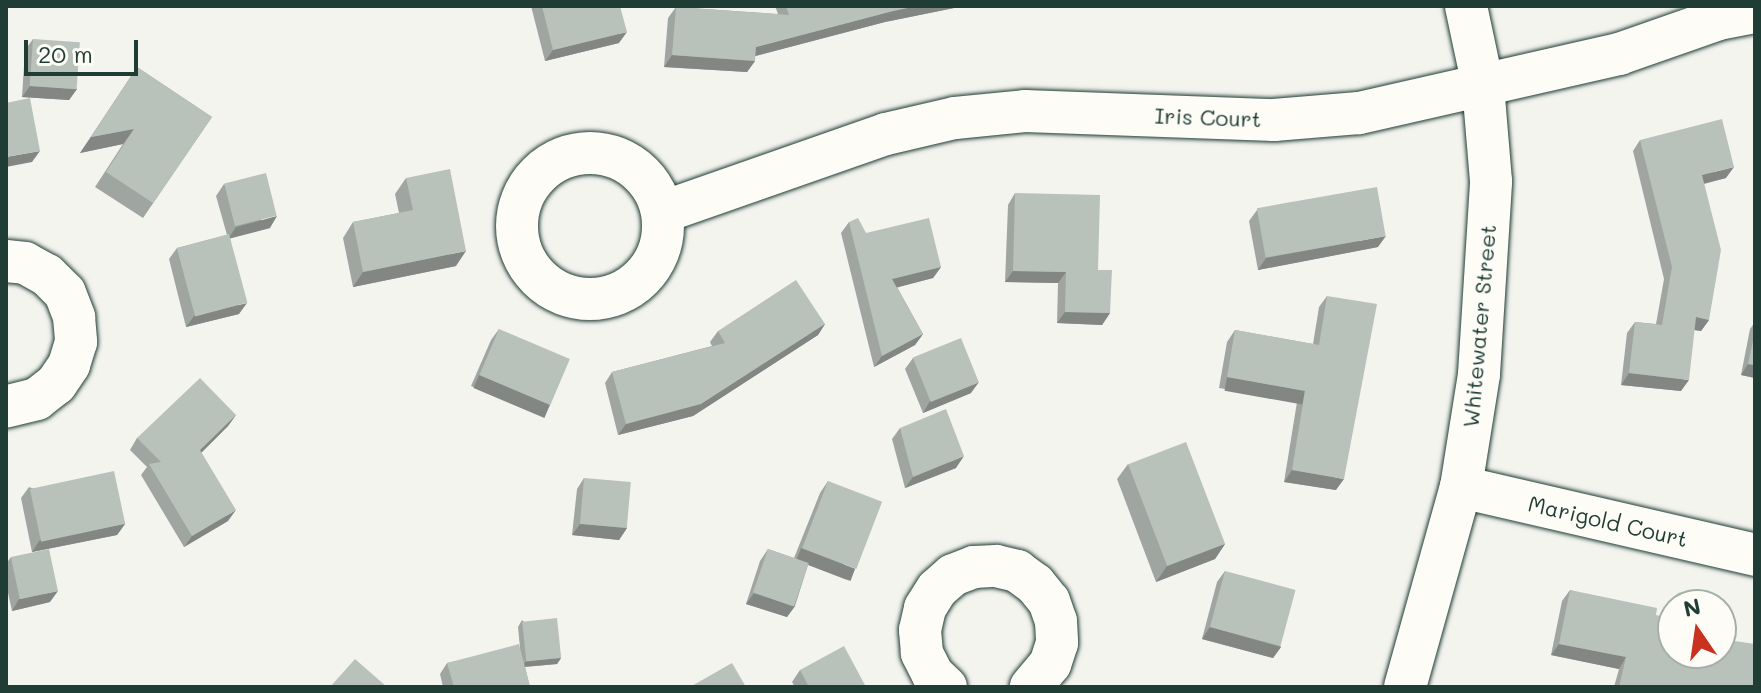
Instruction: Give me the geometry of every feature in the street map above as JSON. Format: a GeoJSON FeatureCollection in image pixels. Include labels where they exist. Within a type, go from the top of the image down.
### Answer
{"type":"FeatureCollection","features":[{"type":"Feature","properties":{"kind":"street","name":"Whitewater Street"},"geometry":{"type":"LineString","coordinates":[[1405,687],[1461,487],[1479,374],[1491,181],[1483,86],[1466,6]]}},
{"type":"Feature","properties":{"kind":"street","name":"Iris Court"},"geometry":{"type":"LineString","coordinates":[[663,212],[886,134],[955,118],[1025,111],[1274,120],[1359,113],[1619,54],[1719,19],[1755,12]]}},
{"type":"Feature","properties":{"kind":"street"},"geometry":{"type":"LineString","coordinates":[[6,261],[25,263],[47,275],[65,293],[74,317],[76,342],[69,365],[56,384],[37,399],[6,407]]}},
{"type":"Feature","properties":{"kind":"street","name":"Marigold Court"},"geometry":{"type":"LineString","coordinates":[[1461,487],[1755,555]]}},
{"type":"Feature","properties":{"kind":"street"},"geometry":{"type":"LineString","coordinates":[[946,687],[933,675],[922,653],[920,630],[925,608],[937,589],[953,575],[974,567],[996,566],[1017,571],[1035,584],[1049,601],[1056,621],[1057,643],[1049,679]]}},
{"type":"Feature","properties":{"kind":"building"},"geometry":{"type":"Polygon","coordinates":[[[542,6],[620,6],[627,32],[553,50],[542,6]]]}},
{"type":"Feature","properties":{"kind":"building"},"geometry":{"type":"Polygon","coordinates":[[[786,6],[917,6],[756,47],[755,61],[672,55],[676,7],[789,15],[786,6]]]}},
{"type":"Feature","properties":{"kind":"building"},"geometry":{"type":"Polygon","coordinates":[[[33,39],[80,42],[77,89],[30,86],[33,39]]]}},
{"type":"Feature","properties":{"kind":"building"},"geometry":{"type":"Polygon","coordinates":[[[137,67],[212,117],[153,203],[106,172],[134,129],[91,137],[137,67]]]}},
{"type":"Feature","properties":{"kind":"building"},"geometry":{"type":"Polygon","coordinates":[[[30,98],[40,151],[6,157],[6,103],[30,98]]]}},
{"type":"Feature","properties":{"kind":"building"},"geometry":{"type":"Polygon","coordinates":[[[1722,119],[1734,167],[1702,175],[1721,250],[1709,320],[1696,317],[1689,380],[1629,373],[1635,322],[1662,325],[1672,267],[1640,140],[1722,119]]]}},
{"type":"Feature","properties":{"kind":"building"},"geometry":{"type":"Polygon","coordinates":[[[450,169],[466,251],[363,272],[353,222],[413,210],[406,178],[450,169]]]}},
{"type":"Feature","properties":{"kind":"building"},"geometry":{"type":"Polygon","coordinates":[[[266,173],[277,216],[235,226],[224,183],[266,173]]]}},
{"type":"Feature","properties":{"kind":"building"},"geometry":{"type":"Polygon","coordinates":[[[1377,187],[1386,236],[1266,257],[1257,208],[1377,187]]]}},
{"type":"Feature","properties":{"kind":"building"},"geometry":{"type":"Polygon","coordinates":[[[1015,193],[1100,195],[1098,270],[1112,270],[1110,313],[1065,312],[1066,272],[1013,271],[1015,193]]]}},
{"type":"Feature","properties":{"kind":"building"},"geometry":{"type":"Polygon","coordinates":[[[858,218],[866,233],[929,218],[941,267],[892,279],[923,334],[882,356],[849,222],[858,218]]]}},
{"type":"Feature","properties":{"kind":"building"},"geometry":{"type":"Polygon","coordinates":[[[229,234],[247,303],[195,317],[177,248],[229,234]]]}},
{"type":"Feature","properties":{"kind":"building"},"geometry":{"type":"Polygon","coordinates":[[[796,280],[825,324],[701,404],[626,424],[612,372],[725,343],[718,331],[796,280]]]}},
{"type":"Feature","properties":{"kind":"building"},"geometry":{"type":"Polygon","coordinates":[[[1327,296],[1377,304],[1344,479],[1292,470],[1305,391],[1227,377],[1235,330],[1319,345],[1327,296]]]}},
{"type":"Feature","properties":{"kind":"building"},"geometry":{"type":"Polygon","coordinates":[[[499,329],[570,359],[550,405],[479,375],[499,329]]]}},
{"type":"Feature","properties":{"kind":"building"},"geometry":{"type":"Polygon","coordinates":[[[1755,332],[1755,365],[1748,364],[1755,332]]]}},
{"type":"Feature","properties":{"kind":"building"},"geometry":{"type":"Polygon","coordinates":[[[961,338],[979,383],[931,402],[913,357],[961,338]]]}},
{"type":"Feature","properties":{"kind":"building"},"geometry":{"type":"Polygon","coordinates":[[[200,378],[236,415],[200,450],[236,510],[192,536],[149,464],[161,462],[137,438],[200,378]]]}},
{"type":"Feature","properties":{"kind":"building"},"geometry":{"type":"Polygon","coordinates":[[[946,409],[964,456],[913,477],[900,428],[946,409]]]}},
{"type":"Feature","properties":{"kind":"building"},"geometry":{"type":"Polygon","coordinates":[[[1186,442],[1225,544],[1167,566],[1128,464],[1186,442]]]}},
{"type":"Feature","properties":{"kind":"building"},"geometry":{"type":"Polygon","coordinates":[[[114,471],[125,524],[41,542],[30,489],[114,471]]]}},
{"type":"Feature","properties":{"kind":"building"},"geometry":{"type":"Polygon","coordinates":[[[584,478],[631,482],[627,528],[580,524],[584,478]]]}},
{"type":"Feature","properties":{"kind":"building"},"geometry":{"type":"Polygon","coordinates":[[[828,481],[882,502],[856,569],[802,548],[828,481]]]}},
{"type":"Feature","properties":{"kind":"building"},"geometry":{"type":"Polygon","coordinates":[[[49,549],[58,591],[20,599],[11,557],[49,549]]]}},
{"type":"Feature","properties":{"kind":"building"},"geometry":{"type":"Polygon","coordinates":[[[768,549],[809,563],[794,606],[753,592],[768,549]]]}},
{"type":"Feature","properties":{"kind":"building"},"geometry":{"type":"Polygon","coordinates":[[[1225,571],[1296,590],[1281,646],[1210,627],[1225,571]]]}},
{"type":"Feature","properties":{"kind":"building"},"geometry":{"type":"Polygon","coordinates":[[[1570,590],[1657,608],[1657,669],[1737,669],[1737,641],[1755,644],[1755,687],[1619,687],[1626,657],[1559,644],[1570,590]]]}},
{"type":"Feature","properties":{"kind":"building"},"geometry":{"type":"Polygon","coordinates":[[[557,618],[561,658],[526,661],[522,622],[557,618]]]}},
{"type":"Feature","properties":{"kind":"building"},"geometry":{"type":"Polygon","coordinates":[[[519,644],[530,687],[454,687],[447,663],[519,644]]]}},
{"type":"Feature","properties":{"kind":"building"},"geometry":{"type":"Polygon","coordinates":[[[844,646],[866,687],[809,687],[800,670],[844,646]]]}},
{"type":"Feature","properties":{"kind":"building"},"geometry":{"type":"Polygon","coordinates":[[[355,659],[387,687],[330,687],[355,659]]]}},
{"type":"Feature","properties":{"kind":"building"},"geometry":{"type":"Polygon","coordinates":[[[732,663],[746,687],[690,687],[732,663]]]}}]}
